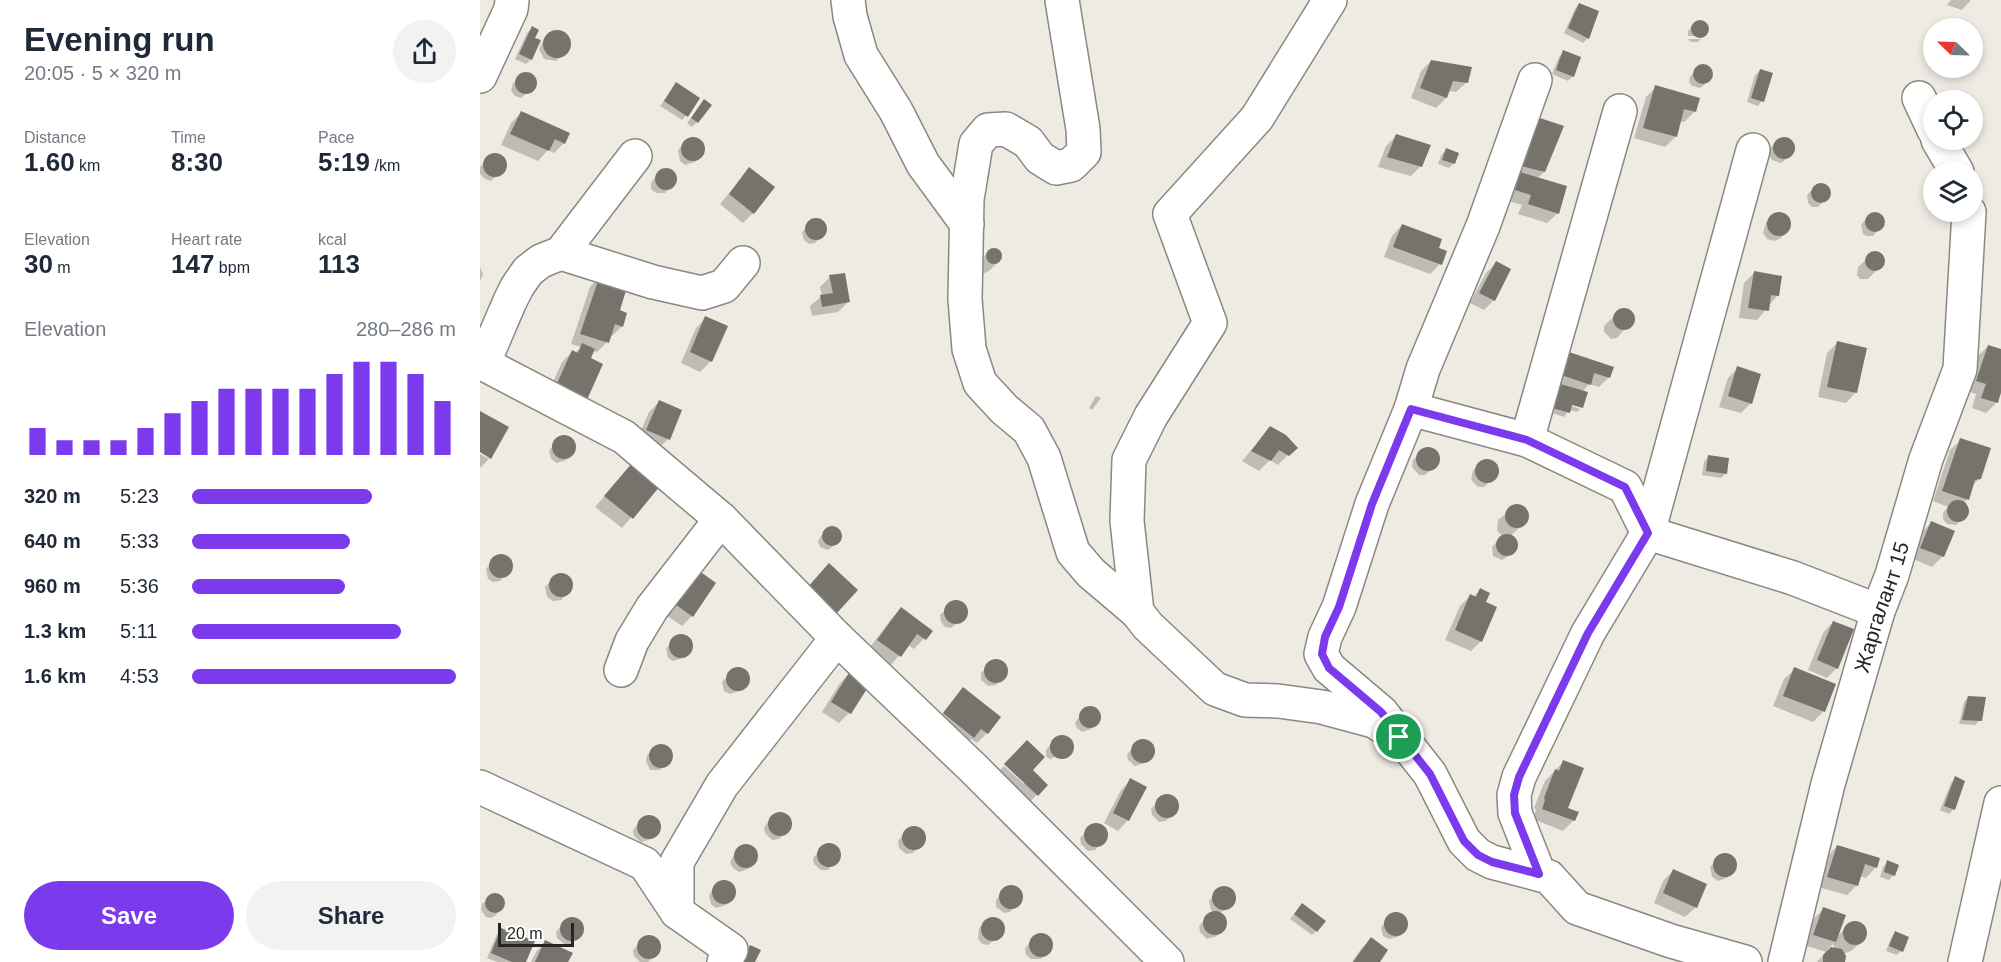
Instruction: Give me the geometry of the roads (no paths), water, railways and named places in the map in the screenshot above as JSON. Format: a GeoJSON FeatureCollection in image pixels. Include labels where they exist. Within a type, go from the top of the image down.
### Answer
{"type":"FeatureCollection","features":[{"type":"Feature","properties":{"kind":"street"},"geometry":{"type":"LineString","coordinates":[[480,76],[511,9],[512,0]]}},
{"type":"Feature","properties":{"kind":"street"},"geometry":{"type":"LineString","coordinates":[[848,0],[861,55],[896,111],[923,164],[967,224]]}},
{"type":"Feature","properties":{"kind":"street"},"geometry":{"type":"LineString","coordinates":[[1062,0],[1083,129],[1084,153],[1071,165],[1056,168],[1040,158],[1028,142],[1006,129],[988,130],[976,144],[967,199],[965,309],[969,349],[980,383],[1004,409],[1029,430],[1044,458],[1073,552],[1091,573],[1137,612],[1148,626],[1215,689],[1245,700],[1278,701],[1322,707],[1374,721],[1399,737]]}},
{"type":"Feature","properties":{"kind":"street"},"geometry":{"type":"LineString","coordinates":[[1137,612],[1127,521],[1129,460],[1151,416],[1210,323],[1170,214],[1257,118],[1330,0]]}},
{"type":"Feature","properties":{"kind":"street"},"geometry":{"type":"LineString","coordinates":[[1534,80],[1483,226],[1423,369],[1411,409],[1372,504],[1339,607],[1325,637],[1322,654],[1329,668],[1381,712],[1430,774],[1464,841],[1478,855],[1492,862],[1549,877],[1577,908],[1671,941],[1744,962]]}},
{"type":"Feature","properties":{"kind":"street"},"geometry":{"type":"LineString","coordinates":[[1919,98],[1923,107]]}},
{"type":"Feature","properties":{"kind":"street"},"geometry":{"type":"LineString","coordinates":[[1527,440],[1620,111]]}},
{"type":"Feature","properties":{"kind":"street"},"geometry":{"type":"LineString","coordinates":[[1539,874],[1515,813],[1514,795],[1519,777],[1588,633],[1648,533],[1753,150]]}},
{"type":"Feature","properties":{"kind":"street"},"geometry":{"type":"LineString","coordinates":[[635,156],[561,253],[541,261],[528,271],[517,287],[482,363],[624,437],[721,519],[837,638],[973,768],[1167,962]]}},
{"type":"Feature","properties":{"kind":"street","name":"Жаргалант 15"},"geometry":{"type":"LineString","coordinates":[[1785,962],[1828,784],[1878,611],[1892,575],[1926,459],[1960,369],[1969,222]]}},
{"type":"Feature","properties":{"kind":"street"},"geometry":{"type":"LineString","coordinates":[[561,253],[653,282],[702,293],[724,286],[743,263]]}},
{"type":"Feature","properties":{"kind":"street"},"geometry":{"type":"LineString","coordinates":[[1411,409],[1527,440],[1625,487],[1648,533],[1793,578],[1878,611]]}},
{"type":"Feature","properties":{"kind":"street"},"geometry":{"type":"LineString","coordinates":[[621,670],[632,641],[651,608],[721,519]]}},
{"type":"Feature","properties":{"kind":"street"},"geometry":{"type":"LineString","coordinates":[[677,912],[677,862],[688,843],[722,785],[837,638]]}},
{"type":"Feature","properties":{"kind":"street"},"geometry":{"type":"LineString","coordinates":[[480,787],[645,864],[677,912],[731,950],[724,962]]}},
{"type":"Feature","properties":{"kind":"street"},"geometry":{"type":"LineString","coordinates":[[1965,962],[2001,803]]}}]}
